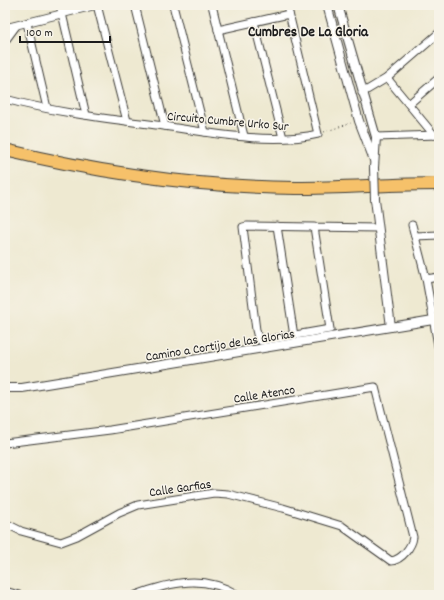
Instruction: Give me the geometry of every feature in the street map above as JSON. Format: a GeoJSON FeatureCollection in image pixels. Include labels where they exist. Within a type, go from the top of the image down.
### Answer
{"type":"FeatureCollection","features":[{"type":"Feature","properties":{"kind":"highway"},"geometry":{"type":"LineString","coordinates":[[5,141],[54,153],[123,165],[199,174],[297,180],[439,176]]}},
{"type":"Feature","properties":{"kind":"highway"},"geometry":{"type":"LineString","coordinates":[[5,150],[52,161],[112,172],[190,182],[297,188],[439,184]]}},
{"type":"Feature","properties":{"kind":"street"},"geometry":{"type":"LineString","coordinates":[[60,5],[86,115]]}},
{"type":"Feature","properties":{"kind":"street"},"geometry":{"type":"LineString","coordinates":[[5,28],[97,5],[127,121]]}},
{"type":"Feature","properties":{"kind":"street"},"geometry":{"type":"LineString","coordinates":[[135,5],[165,126]]}},
{"type":"Feature","properties":{"kind":"street"},"geometry":{"type":"LineString","coordinates":[[173,5],[205,132]]}},
{"type":"Feature","properties":{"kind":"street"},"geometry":{"type":"LineString","coordinates":[[212,5],[244,136]]}},
{"type":"Feature","properties":{"kind":"street"},"geometry":{"type":"LineString","coordinates":[[287,5],[318,134]]}},
{"type":"Feature","properties":{"kind":"street"},"geometry":{"type":"LineString","coordinates":[[327,5],[359,121],[374,164]]}},
{"type":"Feature","properties":{"kind":"street"},"geometry":{"type":"LineString","coordinates":[[338,5],[362,93],[376,137],[374,164],[378,228],[391,327]]}},
{"type":"Feature","properties":{"kind":"street"},"geometry":{"type":"LineString","coordinates":[[218,30],[288,14]]}},
{"type":"Feature","properties":{"kind":"street"},"geometry":{"type":"LineString","coordinates":[[254,22],[283,138]]}},
{"type":"Feature","properties":{"kind":"street"},"geometry":{"type":"LineString","coordinates":[[27,23],[47,108]]}},
{"type":"Feature","properties":{"kind":"street"},"geometry":{"type":"LineString","coordinates":[[5,41],[16,26]]}},
{"type":"Feature","properties":{"kind":"street"},"geometry":{"type":"LineString","coordinates":[[362,93],[387,78],[439,33]]}},
{"type":"Feature","properties":{"kind":"street"},"geometry":{"type":"LineString","coordinates":[[387,78],[437,135]]}},
{"type":"Feature","properties":{"kind":"street"},"geometry":{"type":"LineString","coordinates":[[409,104],[439,78]]}},
{"type":"Feature","properties":{"kind":"street","name":"Circuito Cumbre Urko Sur"},"geometry":{"type":"LineString","coordinates":[[5,99],[86,115],[205,132],[283,138],[300,138],[318,134]]}},
{"type":"Feature","properties":{"kind":"street"},"geometry":{"type":"LineString","coordinates":[[376,137],[437,135]]}},
{"type":"Feature","properties":{"kind":"street"},"geometry":{"type":"LineString","coordinates":[[412,225],[436,320],[439,351]]}},
{"type":"Feature","properties":{"kind":"street"},"geometry":{"type":"LineString","coordinates":[[314,227],[331,327],[328,330],[265,342],[258,338],[256,330],[242,230],[243,227],[277,226],[378,228]]}},
{"type":"Feature","properties":{"kind":"street"},"geometry":{"type":"LineString","coordinates":[[277,226],[294,336]]}},
{"type":"Feature","properties":{"kind":"street"},"geometry":{"type":"LineString","coordinates":[[416,236],[439,235]]}},
{"type":"Feature","properties":{"kind":"street"},"geometry":{"type":"LineString","coordinates":[[426,279],[439,277]]}},
{"type":"Feature","properties":{"kind":"street","name":"Camino a Cortijo de las Glorias"},"geometry":{"type":"LineString","coordinates":[[5,388],[22,388],[436,320]]}},
{"type":"Feature","properties":{"kind":"street","name":"Calle Atenco"},"geometry":{"type":"LineString","coordinates":[[5,443],[110,430],[373,387],[375,389],[413,537]]}},
{"type":"Feature","properties":{"kind":"street","name":"Calle Garfias"},"geometry":{"type":"LineString","coordinates":[[5,523],[21,532],[61,542],[77,536],[119,513],[138,505],[214,493],[228,494],[283,508],[342,526],[391,561],[400,558],[410,545],[413,537]]}},
{"type":"Feature","properties":{"kind":"street"},"geometry":{"type":"LineString","coordinates":[[136,595],[158,586],[192,582],[221,586],[238,595]]}},
{"type":"Feature","properties":{"kind":"street"},"geometry":{"type":"LineString","coordinates":[[5,591],[18,595]]}},
{"type":"Feature","properties":{"kind":"path"},"geometry":{"type":"LineString","coordinates":[[318,134],[359,121]]}},
{"type":"Feature","properties":{"kind":"district","name":"Cumbres De La Gloria"},"geometry":{"type":"Point","coordinates":[308,31]}}]}
